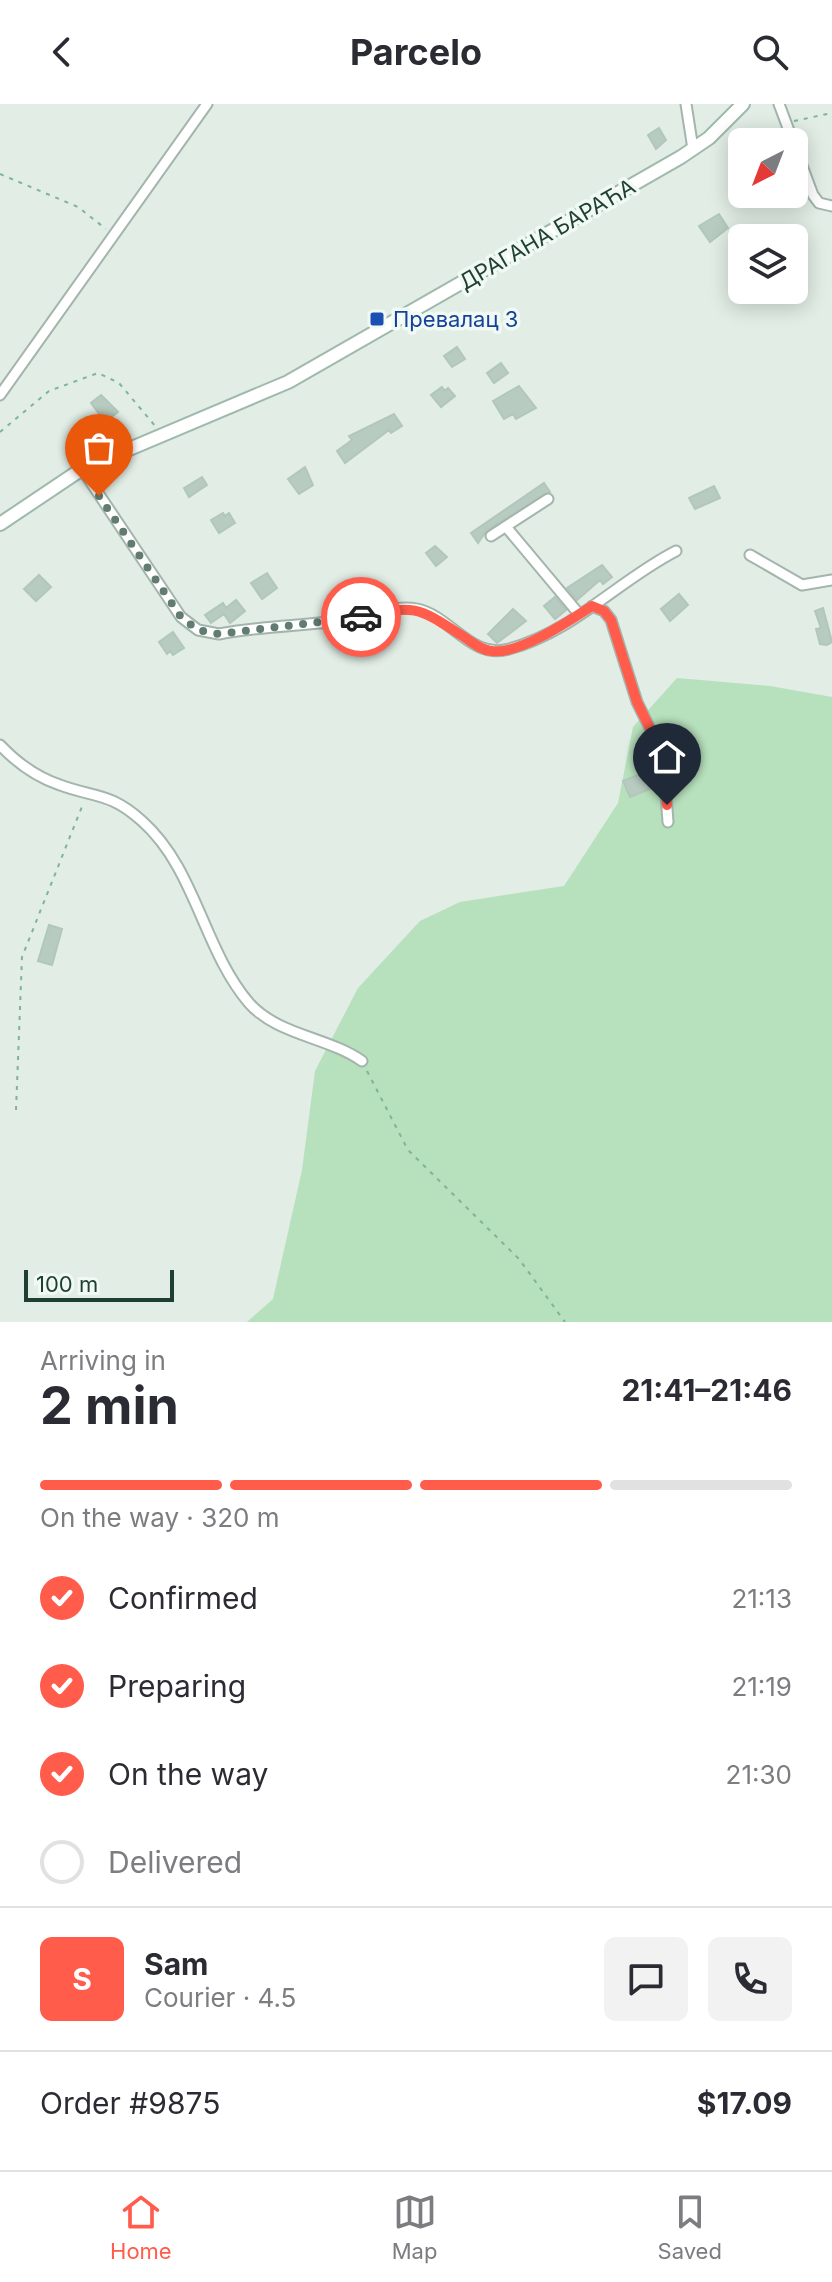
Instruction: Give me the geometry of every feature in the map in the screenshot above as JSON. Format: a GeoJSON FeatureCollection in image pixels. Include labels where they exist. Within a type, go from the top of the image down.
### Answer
{"type":"FeatureCollection","features":[{"type":"Feature","properties":{"kind":"street"},"geometry":{"type":"LineString","coordinates":[[0,395],[207,104]]}},
{"type":"Feature","properties":{"kind":"street"},"geometry":{"type":"LineString","coordinates":[[686,104],[693,149]]}},
{"type":"Feature","properties":{"kind":"street","name":"ДРАГАНА БАРАЋА"},"geometry":{"type":"LineString","coordinates":[[0,524],[82,469],[288,382],[693,149],[743,104]]}},
{"type":"Feature","properties":{"kind":"street"},"geometry":{"type":"LineString","coordinates":[[779,104],[813,195],[819,203],[832,206]]}},
{"type":"Feature","properties":{"kind":"street"},"geometry":{"type":"LineString","coordinates":[[82,469],[181,617],[198,630],[219,634],[349,620],[400,608],[420,609],[479,648],[493,652],[522,644],[579,614],[676,551]]}},
{"type":"Feature","properties":{"kind":"street"},"geometry":{"type":"LineString","coordinates":[[491,536],[548,499]]}},
{"type":"Feature","properties":{"kind":"street"},"geometry":{"type":"LineString","coordinates":[[507,528],[579,614]]}},
{"type":"Feature","properties":{"kind":"street"},"geometry":{"type":"LineString","coordinates":[[750,555],[802,585],[832,580]]}},
{"type":"Feature","properties":{"kind":"street"},"geometry":{"type":"LineString","coordinates":[[592,606],[604,611],[611,620],[637,702],[663,755],[668,822]]}},
{"type":"Feature","properties":{"kind":"street"},"geometry":{"type":"LineString","coordinates":[[0,745],[34,774],[103,794],[126,807],[147,825],[181,872],[237,988],[252,1006],[273,1021],[332,1043],[362,1061]]}},
{"type":"Feature","properties":{"kind":"path"},"geometry":{"type":"LineString","coordinates":[[787,122],[832,113]]}},
{"type":"Feature","properties":{"kind":"path"},"geometry":{"type":"LineString","coordinates":[[0,174],[78,207],[113,235]]}},
{"type":"Feature","properties":{"kind":"path"},"geometry":{"type":"LineString","coordinates":[[0,432],[49,391],[98,373],[112,377],[119,383],[162,434]]}},
{"type":"Feature","properties":{"kind":"path"},"geometry":{"type":"LineString","coordinates":[[16,1110],[22,957],[82,806],[85,791]]}},
{"type":"Feature","properties":{"kind":"path"},"geometry":{"type":"LineString","coordinates":[[362,1061],[408,1150],[519,1259],[565,1322]]}},
{"type":"Feature","properties":{"kind":"green space"},"geometry":{"type":"Polygon","coordinates":[[[677,678],[770,686],[832,697],[832,1322],[247,1322],[273,1299],[302,1170],[315,1071],[358,988],[420,921],[460,902],[564,886],[618,803],[633,727],[677,678]]]}},
{"type":"Feature","properties":{"kind":"building"},"geometry":{"type":"Polygon","coordinates":[[[659,128],[666,140],[656,149],[648,135],[659,128]]]}},
{"type":"Feature","properties":{"kind":"building"},"geometry":{"type":"Polygon","coordinates":[[[719,214],[728,228],[710,242],[699,226],[719,214]]]}},
{"type":"Feature","properties":{"kind":"building"},"geometry":{"type":"Polygon","coordinates":[[[457,347],[465,359],[452,367],[444,356],[457,347]]]}},
{"type":"Feature","properties":{"kind":"building"},"geometry":{"type":"Polygon","coordinates":[[[501,363],[508,373],[494,383],[487,373],[501,363]]]}},
{"type":"Feature","properties":{"kind":"building"},"geometry":{"type":"Polygon","coordinates":[[[519,386],[536,408],[516,419],[513,414],[504,419],[493,401],[519,386]]]}},
{"type":"Feature","properties":{"kind":"building"},"geometry":{"type":"Polygon","coordinates":[[[442,387],[445,391],[448,388],[455,396],[441,407],[431,395],[442,387]]]}},
{"type":"Feature","properties":{"kind":"building"},"geometry":{"type":"Polygon","coordinates":[[[101,395],[118,412],[105,422],[91,403],[101,395]]]}},
{"type":"Feature","properties":{"kind":"building"},"geometry":{"type":"Polygon","coordinates":[[[394,414],[402,426],[391,433],[389,430],[345,463],[337,451],[352,440],[349,436],[394,414]]]}},
{"type":"Feature","properties":{"kind":"building"},"geometry":{"type":"Polygon","coordinates":[[[305,467],[313,485],[299,494],[288,479],[305,467]]]}},
{"type":"Feature","properties":{"kind":"building"},"geometry":{"type":"Polygon","coordinates":[[[202,477],[207,485],[189,497],[184,488],[202,477]]]}},
{"type":"Feature","properties":{"kind":"building"},"geometry":{"type":"Polygon","coordinates":[[[544,483],[550,492],[487,530],[478,543],[471,533],[544,483]]]}},
{"type":"Feature","properties":{"kind":"building"},"geometry":{"type":"Polygon","coordinates":[[[714,486],[720,498],[695,509],[689,498],[714,486]]]}},
{"type":"Feature","properties":{"kind":"building"},"geometry":{"type":"Polygon","coordinates":[[[223,513],[225,516],[229,513],[235,523],[219,533],[211,520],[223,513]]]}},
{"type":"Feature","properties":{"kind":"building"},"geometry":{"type":"Polygon","coordinates":[[[435,546],[447,557],[436,566],[426,553],[435,546]]]}},
{"type":"Feature","properties":{"kind":"building"},"geometry":{"type":"Polygon","coordinates":[[[602,565],[612,577],[603,584],[600,580],[577,600],[567,588],[602,565]]]}},
{"type":"Feature","properties":{"kind":"building"},"geometry":{"type":"Polygon","coordinates":[[[267,573],[277,588],[262,599],[251,583],[267,573]]]}},
{"type":"Feature","properties":{"kind":"building"},"geometry":{"type":"Polygon","coordinates":[[[39,575],[51,587],[36,601],[24,589],[39,575]]]}},
{"type":"Feature","properties":{"kind":"building"},"geometry":{"type":"Polygon","coordinates":[[[679,594],[688,605],[670,621],[661,609],[679,594]]]}},
{"type":"Feature","properties":{"kind":"building"},"geometry":{"type":"Polygon","coordinates":[[[555,597],[566,610],[555,619],[544,606],[555,597]]]}},
{"type":"Feature","properties":{"kind":"building"},"geometry":{"type":"Polygon","coordinates":[[[236,600],[245,611],[230,623],[224,614],[211,623],[205,615],[223,603],[226,608],[236,600]]]}},
{"type":"Feature","properties":{"kind":"building"},"geometry":{"type":"Polygon","coordinates":[[[823,608],[832,642],[827,645],[820,644],[816,629],[821,628],[815,611],[823,608]]]}},
{"type":"Feature","properties":{"kind":"building"},"geometry":{"type":"Polygon","coordinates":[[[513,609],[526,621],[497,643],[488,634],[513,609]]]}},
{"type":"Feature","properties":{"kind":"building"},"geometry":{"type":"Polygon","coordinates":[[[173,632],[184,648],[173,655],[170,651],[167,654],[159,642],[173,632]]]}},
{"type":"Feature","properties":{"kind":"building"},"geometry":{"type":"Polygon","coordinates":[[[645,772],[652,788],[630,797],[623,781],[645,772]]]}},
{"type":"Feature","properties":{"kind":"building"},"geometry":{"type":"Polygon","coordinates":[[[49,925],[62,929],[52,965],[38,961],[49,925]]]}},
{"type":"Feature","properties":{"kind":"way so far"},"geometry":{"type":"LineString","coordinates":[[99,496],[181,617],[198,630],[219,634],[361,617]]}},
{"type":"Feature","properties":{"kind":"place","name":"Превалац 3"},"geometry":{"type":"Point","coordinates":[377,319]}},
{"type":"Feature","properties":{"kind":"route"},"geometry":{"type":"LineString","coordinates":[[361,617],[400,608],[420,609],[479,648],[493,652],[510,649],[559,627],[592,606],[598,607],[611,620],[637,702],[663,755],[667,805]]}}]}
